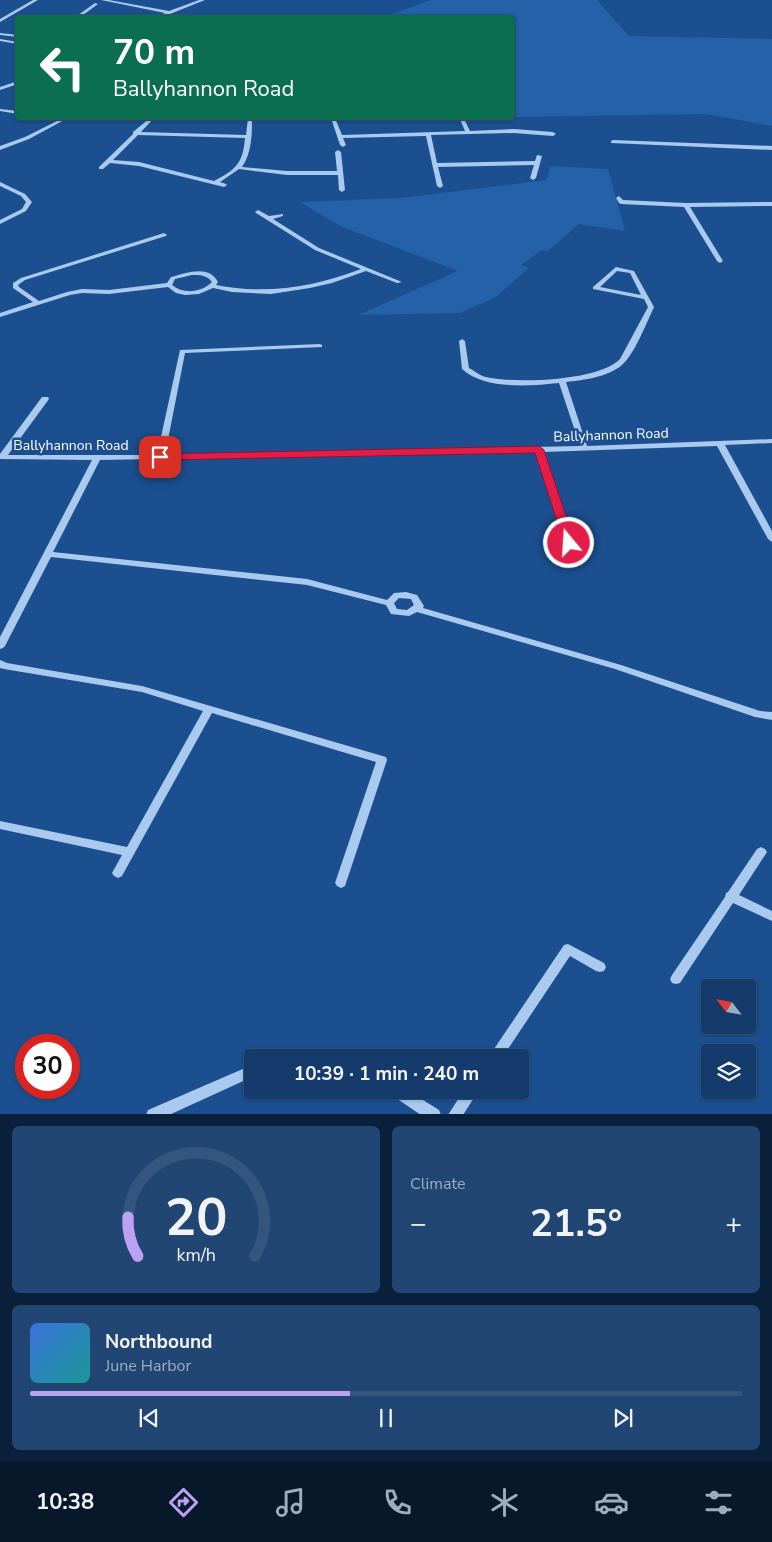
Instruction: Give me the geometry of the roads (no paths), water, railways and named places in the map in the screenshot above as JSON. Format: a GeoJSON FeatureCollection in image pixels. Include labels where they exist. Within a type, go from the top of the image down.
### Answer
{"type":"FeatureCollection","features":[{"type":"Feature","properties":{"kind":"street"},"geometry":{"type":"LineString","coordinates":[[0,21],[36,0]]}},
{"type":"Feature","properties":{"kind":"street"},"geometry":{"type":"LineString","coordinates":[[107,0],[168,12]]}},
{"type":"Feature","properties":{"kind":"street"},"geometry":{"type":"LineString","coordinates":[[162,15],[203,0]]}},
{"type":"Feature","properties":{"kind":"street"},"geometry":{"type":"LineString","coordinates":[[80,15],[96,4]]}},
{"type":"Feature","properties":{"kind":"street"},"geometry":{"type":"LineString","coordinates":[[0,16],[9,16]]}},
{"type":"Feature","properties":{"kind":"street"},"geometry":{"type":"LineString","coordinates":[[0,34],[15,36]]}},
{"type":"Feature","properties":{"kind":"street"},"geometry":{"type":"LineString","coordinates":[[2,41],[15,43]]}},
{"type":"Feature","properties":{"kind":"street"},"geometry":{"type":"LineString","coordinates":[[0,89],[15,83]]}},
{"type":"Feature","properties":{"kind":"street"},"geometry":{"type":"LineString","coordinates":[[0,110],[15,112]]}},
{"type":"Feature","properties":{"kind":"street"},"geometry":{"type":"LineString","coordinates":[[0,148],[27,138],[62,120]]}},
{"type":"Feature","properties":{"kind":"street"},"geometry":{"type":"LineString","coordinates":[[101,168],[150,120]]}},
{"type":"Feature","properties":{"kind":"street"},"geometry":{"type":"LineString","coordinates":[[214,183],[240,168],[244,162],[250,120]]}},
{"type":"Feature","properties":{"kind":"street"},"geometry":{"type":"LineString","coordinates":[[334,120],[343,145]]}},
{"type":"Feature","properties":{"kind":"street"},"geometry":{"type":"LineString","coordinates":[[462,120],[468,133]]}},
{"type":"Feature","properties":{"kind":"street"},"geometry":{"type":"LineString","coordinates":[[341,137],[522,131],[555,136],[559,129]]}},
{"type":"Feature","properties":{"kind":"street"},"geometry":{"type":"LineString","coordinates":[[135,133],[248,137]]}},
{"type":"Feature","properties":{"kind":"street"},"geometry":{"type":"LineString","coordinates":[[428,135],[440,186]]}},
{"type":"Feature","properties":{"kind":"street"},"geometry":{"type":"LineString","coordinates":[[613,142],[622,140],[772,148]]}},
{"type":"Feature","properties":{"kind":"street"},"geometry":{"type":"LineString","coordinates":[[338,152],[342,190]]}},
{"type":"Feature","properties":{"kind":"street"},"geometry":{"type":"LineString","coordinates":[[533,178],[540,156]]}},
{"type":"Feature","properties":{"kind":"street"},"geometry":{"type":"LineString","coordinates":[[110,161],[139,164],[224,185]]}},
{"type":"Feature","properties":{"kind":"street"},"geometry":{"type":"LineString","coordinates":[[435,165],[537,163]]}},
{"type":"Feature","properties":{"kind":"street"},"geometry":{"type":"LineString","coordinates":[[240,168],[287,174],[340,173]]}},
{"type":"Feature","properties":{"kind":"street"},"geometry":{"type":"LineString","coordinates":[[0,184],[23,195],[29,202],[24,210],[0,222]]}},
{"type":"Feature","properties":{"kind":"street"},"geometry":{"type":"LineString","coordinates":[[619,198],[620,202],[686,205],[772,204]]}},
{"type":"Feature","properties":{"kind":"street"},"geometry":{"type":"LineString","coordinates":[[686,205],[720,261]]}},
{"type":"Feature","properties":{"kind":"street"},"geometry":{"type":"LineString","coordinates":[[258,212],[317,249],[399,282]]}},
{"type":"Feature","properties":{"kind":"street"},"geometry":{"type":"LineString","coordinates":[[268,218],[281,214]]}},
{"type":"Feature","properties":{"kind":"street"},"geometry":{"type":"LineString","coordinates":[[38,303],[16,288],[15,284],[23,279],[164,235]]}},
{"type":"Feature","properties":{"kind":"street"},"geometry":{"type":"LineString","coordinates":[[0,314],[82,291],[109,292],[169,285],[175,290],[188,293],[203,291],[213,286],[227,290],[300,289],[332,282],[366,269]]}},
{"type":"Feature","properties":{"kind":"street"},"geometry":{"type":"LineString","coordinates":[[462,341],[466,370],[482,378],[507,382],[562,381],[594,376],[620,364],[651,307],[632,272],[616,269],[595,288],[646,298]]}},
{"type":"Feature","properties":{"kind":"street"},"geometry":{"type":"LineString","coordinates":[[169,285],[173,278],[192,273],[211,276],[215,282],[213,286]]}},
{"type":"Feature","properties":{"kind":"street"},"geometry":{"type":"LineString","coordinates":[[160,457],[182,351],[320,346]]}},
{"type":"Feature","properties":{"kind":"street"},"geometry":{"type":"LineString","coordinates":[[562,381],[584,448]]}},
{"type":"Feature","properties":{"kind":"street"},"geometry":{"type":"LineString","coordinates":[[1,457],[45,400]]}},
{"type":"Feature","properties":{"kind":"street","name":"Ballyhannon Road"},"geometry":{"type":"LineString","coordinates":[[1,457],[97,459],[539,450],[772,442]]}},
{"type":"Feature","properties":{"kind":"street"},"geometry":{"type":"LineString","coordinates":[[720,444],[772,538]]}},
{"type":"Feature","properties":{"kind":"street"},"geometry":{"type":"LineString","coordinates":[[539,450],[576,562]]}},
{"type":"Feature","properties":{"kind":"street"},"geometry":{"type":"LineString","coordinates":[[0,646],[97,459]]}},
{"type":"Feature","properties":{"kind":"street"},"geometry":{"type":"LineString","coordinates":[[47,554],[307,582],[389,603]]}},
{"type":"Feature","properties":{"kind":"street"},"geometry":{"type":"LineString","coordinates":[[389,603],[397,595],[406,594],[417,600],[419,606],[417,609]]}},
{"type":"Feature","properties":{"kind":"street"},"geometry":{"type":"LineString","coordinates":[[389,603],[391,609],[399,614],[409,613],[417,609],[618,667],[759,714],[772,716]]}},
{"type":"Feature","properties":{"kind":"street"},"geometry":{"type":"LineString","coordinates":[[0,662],[4,666],[142,689],[382,760],[341,883]]}},
{"type":"Feature","properties":{"kind":"street"},"geometry":{"type":"LineString","coordinates":[[118,873],[209,709]]}},
{"type":"Feature","properties":{"kind":"street"},"geometry":{"type":"LineString","coordinates":[[0,825],[128,852]]}},
{"type":"Feature","properties":{"kind":"street"},"geometry":{"type":"LineString","coordinates":[[676,979],[761,852]]}},
{"type":"Feature","properties":{"kind":"street"},"geometry":{"type":"LineString","coordinates":[[730,896],[772,916]]}},
{"type":"Feature","properties":{"kind":"street"},"geometry":{"type":"LineString","coordinates":[[500,1049],[568,949],[600,967]]}},
{"type":"Feature","properties":{"kind":"street"},"geometry":{"type":"LineString","coordinates":[[153,1114],[244,1074]]}},
{"type":"Feature","properties":{"kind":"street"},"geometry":{"type":"LineString","coordinates":[[410,1099],[434,1114]]}},
{"type":"Feature","properties":{"kind":"street"},"geometry":{"type":"LineString","coordinates":[[455,1114],[466,1099]]}}]}
